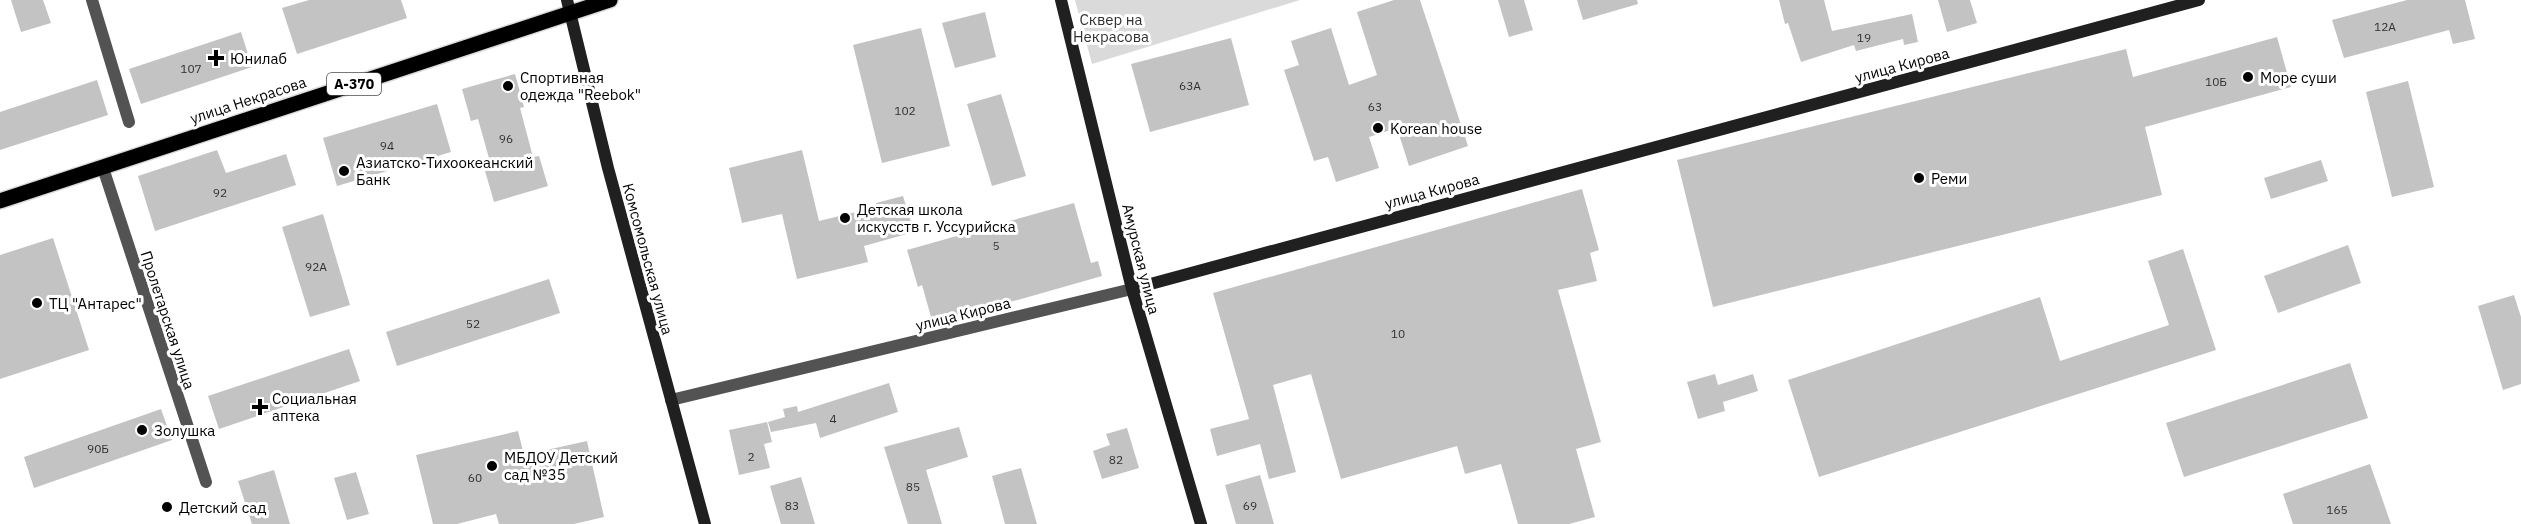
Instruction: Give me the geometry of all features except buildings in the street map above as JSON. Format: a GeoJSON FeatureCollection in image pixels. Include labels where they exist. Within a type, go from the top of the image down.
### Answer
{"type":"FeatureCollection","features":[{"type":"Feature","properties":{"kind":"main road","name":"улица Некрасова"},"geometry":{"type":"LineString","coordinates":[[0,201],[103,168],[568,7],[610,0]]}},
{"type":"Feature","properties":{"kind":"street"},"geometry":{"type":"LineString","coordinates":[[92,0],[129,122]]}},
{"type":"Feature","properties":{"kind":"street","name":"Амурская улица"},"geometry":{"type":"LineString","coordinates":[[1061,0],[1132,289],[1201,524]]}},
{"type":"Feature","properties":{"kind":"street","name":"улица Кирова"},"geometry":{"type":"LineString","coordinates":[[671,400],[1132,289],[2199,0]]}},
{"type":"Feature","properties":{"kind":"street","name":"Комсомольская улица"},"geometry":{"type":"LineString","coordinates":[[568,7],[611,179],[705,524]]}},
{"type":"Feature","properties":{"kind":"street","name":"Пролетарская улица"},"geometry":{"type":"LineString","coordinates":[[103,168],[206,482]]}},
{"type":"Feature","properties":{"kind":"green space","name":"Сквер на Некрасова"},"geometry":{"type":"Polygon","coordinates":[[[1075,0],[1300,0],[1092,64],[1075,0]]]}},
{"type":"Feature","properties":{"kind":"place","name":"Юнилаб"},"geometry":{"type":"Point","coordinates":[216,58]}},
{"type":"Feature","properties":{"kind":"place","name":"Море суши"},"geometry":{"type":"Point","coordinates":[2248,77]}},
{"type":"Feature","properties":{"kind":"place","name":"Спортивная одежда \"Reebok\""},"geometry":{"type":"Point","coordinates":[508,86]}},
{"type":"Feature","properties":{"kind":"place","name":"Korean house"},"geometry":{"type":"Point","coordinates":[1378,128]}},
{"type":"Feature","properties":{"kind":"place","name":"Азиатско-Тихоокеанский Банк"},"geometry":{"type":"Point","coordinates":[344,171]}},
{"type":"Feature","properties":{"kind":"place","name":"Реми"},"geometry":{"type":"Point","coordinates":[1919,178]}},
{"type":"Feature","properties":{"kind":"place","name":"Детская школа искусств г. Уссурийска"},"geometry":{"type":"Point","coordinates":[845,218]}},
{"type":"Feature","properties":{"kind":"place","name":"ТЦ \"Антарес\""},"geometry":{"type":"Point","coordinates":[37,303]}},
{"type":"Feature","properties":{"kind":"place","name":"Социальная аптека"},"geometry":{"type":"Point","coordinates":[260,407]}},
{"type":"Feature","properties":{"kind":"place","name":"Золушка"},"geometry":{"type":"Point","coordinates":[142,430]}},
{"type":"Feature","properties":{"kind":"place","name":"МБДОУ Детский сад №35"},"geometry":{"type":"Point","coordinates":[492,466]}},
{"type":"Feature","properties":{"kind":"place","name":"Детский сад"},"geometry":{"type":"Point","coordinates":[167,507]}}]}
